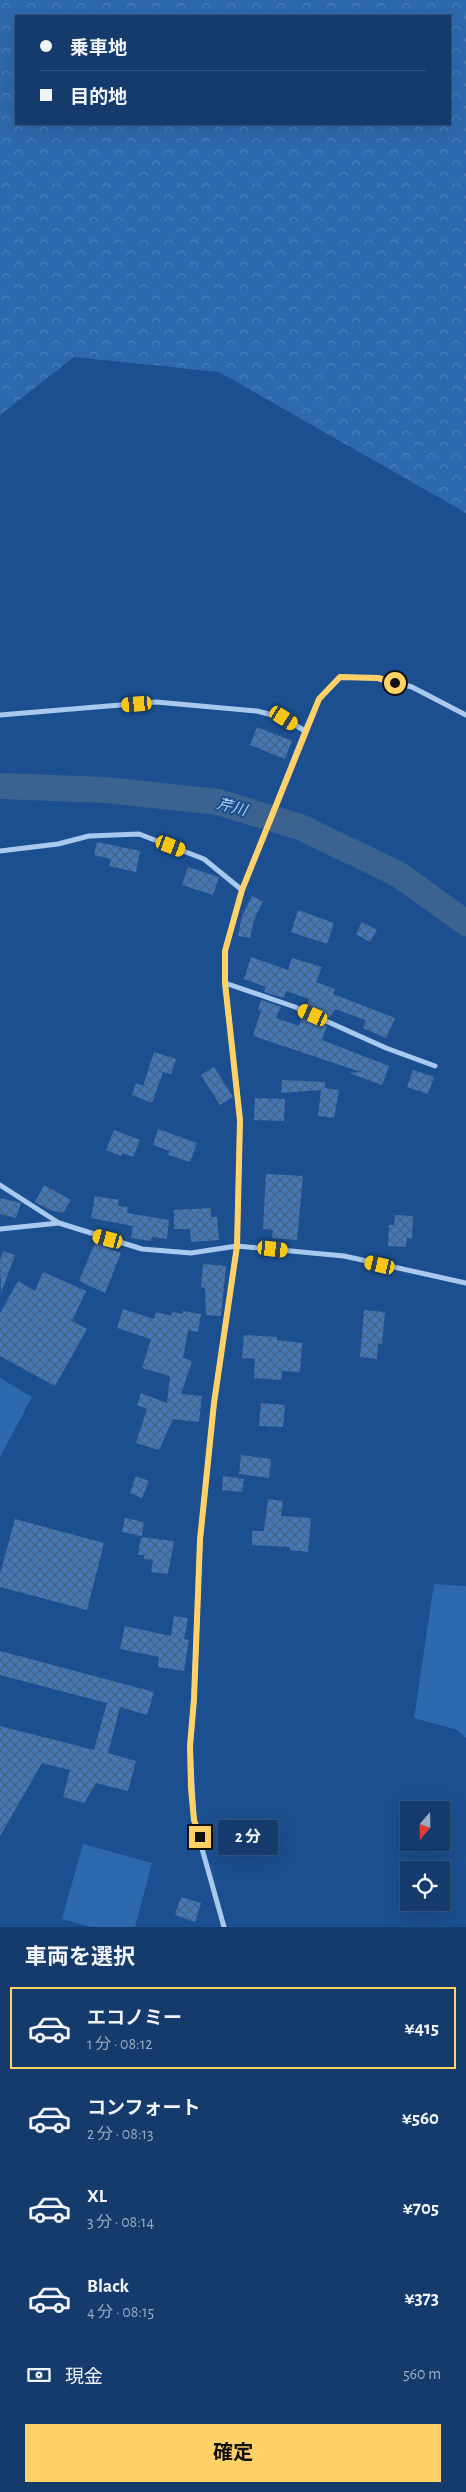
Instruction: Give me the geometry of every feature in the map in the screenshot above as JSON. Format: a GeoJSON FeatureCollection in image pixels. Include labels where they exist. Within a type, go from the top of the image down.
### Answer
{"type":"FeatureCollection","features":[{"type":"Feature","properties":{"kind":"street"},"geometry":{"type":"LineString","coordinates":[[224,1927],[194,1820],[190,1746],[194,1699],[200,1540],[214,1403],[237,1246],[240,1120],[225,983],[225,951],[242,890],[305,731],[319,699],[340,677],[378,678],[412,688],[466,715]]}},
{"type":"Feature","properties":{"kind":"street"},"geometry":{"type":"LineString","coordinates":[[0,715],[156,702],[257,711],[284,718],[305,731]]}},
{"type":"Feature","properties":{"kind":"street"},"geometry":{"type":"LineString","coordinates":[[0,851],[58,844],[89,836],[139,834],[204,859],[242,890]]}},
{"type":"Feature","properties":{"kind":"street"},"geometry":{"type":"LineString","coordinates":[[225,983],[295,1007],[386,1048],[435,1066]]}},
{"type":"Feature","properties":{"kind":"street"},"geometry":{"type":"LineString","coordinates":[[0,1185],[59,1223],[142,1249],[191,1253],[237,1246],[344,1256],[466,1283]]}},
{"type":"Feature","properties":{"kind":"street"},"geometry":{"type":"LineString","coordinates":[[0,1229],[14,1226],[59,1223]]}},
{"type":"Feature","properties":{"kind":"green space"},"geometry":{"type":"Polygon","coordinates":[[[0,0],[466,0],[466,513],[219,372],[74,357],[0,415],[0,0]]]}},
{"type":"Feature","properties":{"kind":"green space"},"geometry":{"type":"Polygon","coordinates":[[[0,1378],[32,1397],[0,1457],[0,1378]]]}},
{"type":"Feature","properties":{"kind":"green space"},"geometry":{"type":"Polygon","coordinates":[[[434,1584],[466,1586],[466,1738],[457,1730],[414,1718],[434,1584]]]}},
{"type":"Feature","properties":{"kind":"green space"},"geometry":{"type":"Polygon","coordinates":[[[83,1844],[152,1863],[135,1927],[91,1927],[62,1919],[83,1844]]]}},
{"type":"Feature","properties":{"kind":"building"},"geometry":{"type":"Polygon","coordinates":[[[257,727],[292,741],[285,759],[250,745],[257,727]]]}},
{"type":"Feature","properties":{"kind":"building"},"geometry":{"type":"Polygon","coordinates":[[[97,842],[140,851],[136,872],[109,866],[111,859],[94,855],[97,842]]]}},
{"type":"Feature","properties":{"kind":"building"},"geometry":{"type":"Polygon","coordinates":[[[188,867],[219,877],[213,895],[182,885],[188,867]]]}},
{"type":"Feature","properties":{"kind":"building"},"geometry":{"type":"Polygon","coordinates":[[[252,896],[263,901],[254,920],[250,938],[238,936],[242,916],[252,896]]]}},
{"type":"Feature","properties":{"kind":"building"},"geometry":{"type":"Polygon","coordinates":[[[298,910],[334,923],[327,944],[291,932],[298,910]]]}},
{"type":"Feature","properties":{"kind":"building"},"geometry":{"type":"Polygon","coordinates":[[[362,922],[377,930],[370,942],[356,934],[362,922]]]}},
{"type":"Feature","properties":{"kind":"building"},"geometry":{"type":"Polygon","coordinates":[[[251,957],[288,970],[292,958],[322,967],[316,982],[335,989],[333,994],[395,1018],[386,1038],[363,1028],[366,1020],[335,1009],[329,1018],[306,1007],[309,999],[286,991],[284,998],[264,992],[266,987],[244,979],[251,957]]]}},
{"type":"Feature","properties":{"kind":"building"},"geometry":{"type":"Polygon","coordinates":[[[261,1000],[281,1007],[276,1018],[299,1026],[303,1015],[327,1026],[322,1040],[389,1066],[382,1085],[349,1073],[361,1072],[253,1036],[261,1011],[258,1010],[261,1000]]]}},
{"type":"Feature","properties":{"kind":"building"},"geometry":{"type":"Polygon","coordinates":[[[154,1052],[176,1059],[171,1074],[163,1072],[152,1103],[132,1095],[136,1083],[143,1086],[154,1052]]]}},
{"type":"Feature","properties":{"kind":"building"},"geometry":{"type":"Polygon","coordinates":[[[214,1067],[233,1097],[220,1105],[201,1075],[214,1067]]]}},
{"type":"Feature","properties":{"kind":"building"},"geometry":{"type":"Polygon","coordinates":[[[413,1070],[434,1077],[428,1094],[407,1087],[413,1070]]]}},
{"type":"Feature","properties":{"kind":"building"},"geometry":{"type":"Polygon","coordinates":[[[282,1080],[325,1082],[325,1088],[339,1090],[334,1118],[318,1116],[321,1090],[281,1093],[282,1080]]]}},
{"type":"Feature","properties":{"kind":"building"},"geometry":{"type":"Polygon","coordinates":[[[255,1098],[285,1099],[284,1121],[254,1120],[255,1098]]]}},
{"type":"Feature","properties":{"kind":"building"},"geometry":{"type":"Polygon","coordinates":[[[158,1129],[197,1143],[190,1162],[168,1155],[170,1151],[153,1145],[158,1129]]]}},
{"type":"Feature","properties":{"kind":"building"},"geometry":{"type":"Polygon","coordinates":[[[114,1130],[140,1140],[133,1157],[123,1153],[121,1156],[106,1150],[114,1130]]]}},
{"type":"Feature","properties":{"kind":"building"},"geometry":{"type":"Polygon","coordinates":[[[266,1174],[303,1176],[297,1240],[272,1238],[273,1230],[263,1229],[266,1174]]]}},
{"type":"Feature","properties":{"kind":"building"},"geometry":{"type":"Polygon","coordinates":[[[44,1185],[71,1200],[63,1213],[50,1210],[35,1202],[44,1185]]]}},
{"type":"Feature","properties":{"kind":"building"},"geometry":{"type":"Polygon","coordinates":[[[95,1196],[119,1200],[118,1206],[128,1207],[127,1213],[169,1220],[167,1239],[152,1237],[151,1241],[131,1238],[133,1226],[91,1218],[95,1196]]]}},
{"type":"Feature","properties":{"kind":"building"},"geometry":{"type":"Polygon","coordinates":[[[0,1198],[21,1203],[16,1218],[0,1214],[0,1198]]]}},
{"type":"Feature","properties":{"kind":"building"},"geometry":{"type":"Polygon","coordinates":[[[211,1208],[211,1217],[217,1217],[219,1240],[191,1242],[190,1229],[174,1229],[174,1210],[211,1208]]]}},
{"type":"Feature","properties":{"kind":"building"},"geometry":{"type":"Polygon","coordinates":[[[395,1215],[413,1216],[412,1239],[407,1238],[406,1247],[388,1246],[389,1225],[394,1225],[395,1215]]]}},
{"type":"Feature","properties":{"kind":"building"},"geometry":{"type":"Polygon","coordinates":[[[95,1243],[121,1253],[105,1293],[79,1281],[95,1243]]]}},
{"type":"Feature","properties":{"kind":"building"},"geometry":{"type":"Polygon","coordinates":[[[3,1251],[15,1255],[1,1293],[0,1260],[3,1251]]]}},
{"type":"Feature","properties":{"kind":"building"},"geometry":{"type":"Polygon","coordinates":[[[203,1264],[226,1266],[221,1316],[206,1315],[205,1288],[201,1287],[203,1264]]]}},
{"type":"Feature","properties":{"kind":"building"},"geometry":{"type":"Polygon","coordinates":[[[43,1272],[86,1291],[72,1321],[87,1329],[55,1386],[0,1356],[0,1313],[18,1281],[35,1291],[43,1272]]]}},
{"type":"Feature","properties":{"kind":"building"},"geometry":{"type":"Polygon","coordinates":[[[123,1309],[154,1319],[156,1312],[171,1316],[172,1312],[182,1314],[183,1311],[201,1314],[198,1332],[188,1330],[183,1358],[192,1361],[181,1394],[202,1396],[199,1422],[173,1419],[159,1450],[136,1443],[147,1409],[137,1405],[141,1393],[167,1403],[170,1376],[142,1368],[151,1339],[117,1328],[123,1309]]]}},
{"type":"Feature","properties":{"kind":"building"},"geometry":{"type":"Polygon","coordinates":[[[364,1310],[385,1312],[382,1344],[378,1343],[377,1359],[360,1357],[364,1310]]]}},
{"type":"Feature","properties":{"kind":"building"},"geometry":{"type":"Polygon","coordinates":[[[244,1335],[277,1337],[277,1340],[302,1343],[300,1372],[282,1371],[281,1380],[254,1378],[255,1359],[242,1358],[244,1335]]]}},
{"type":"Feature","properties":{"kind":"building"},"geometry":{"type":"Polygon","coordinates":[[[261,1403],[285,1405],[283,1427],[259,1426],[261,1403]]]}},
{"type":"Feature","properties":{"kind":"building"},"geometry":{"type":"Polygon","coordinates":[[[241,1455],[271,1459],[269,1478],[239,1474],[241,1455]]]}},
{"type":"Feature","properties":{"kind":"building"},"geometry":{"type":"Polygon","coordinates":[[[136,1476],[149,1481],[142,1498],[130,1493],[136,1476]]]}},
{"type":"Feature","properties":{"kind":"building"},"geometry":{"type":"Polygon","coordinates":[[[223,1476],[244,1479],[242,1492],[222,1490],[223,1476]]]}},
{"type":"Feature","properties":{"kind":"building"},"geometry":{"type":"Polygon","coordinates":[[[268,1499],[283,1501],[281,1516],[311,1518],[308,1552],[290,1550],[290,1547],[252,1545],[252,1531],[264,1531],[268,1499]]]}},
{"type":"Feature","properties":{"kind":"building"},"geometry":{"type":"Polygon","coordinates":[[[125,1518],[144,1522],[142,1536],[122,1532],[125,1518]]]}},
{"type":"Feature","properties":{"kind":"building"},"geometry":{"type":"Polygon","coordinates":[[[15,1519],[104,1543],[87,1610],[0,1587],[0,1574],[15,1519]]]}},
{"type":"Feature","properties":{"kind":"building"},"geometry":{"type":"Polygon","coordinates":[[[141,1537],[174,1541],[168,1574],[151,1572],[153,1560],[144,1559],[144,1555],[138,1555],[141,1537]]]}},
{"type":"Feature","properties":{"kind":"building"},"geometry":{"type":"Polygon","coordinates":[[[174,1616],[188,1618],[184,1639],[189,1640],[184,1671],[158,1667],[159,1657],[120,1649],[125,1626],[171,1636],[174,1616]]]}},
{"type":"Feature","properties":{"kind":"building"},"geometry":{"type":"Polygon","coordinates":[[[0,1651],[154,1692],[147,1715],[120,1707],[108,1753],[136,1761],[128,1791],[96,1783],[84,1803],[63,1797],[70,1770],[42,1763],[0,1836],[0,1726],[94,1750],[107,1703],[0,1675],[0,1651]]]}},
{"type":"Feature","properties":{"kind":"building"},"geometry":{"type":"Polygon","coordinates":[[[181,1897],[201,1903],[195,1922],[175,1915],[181,1897]]]}},
{"type":"Feature","properties":{"kind":"waterway","name":"芹川"},"geometry":{"type":"LineString","coordinates":[[0,786],[106,790],[218,802],[300,827],[398,874],[466,923]]}},
{"type":"Feature","properties":{"kind":"route"},"geometry":{"type":"LineString","coordinates":[[200,1837],[194,1820],[190,1746],[194,1699],[200,1540],[214,1403],[237,1246],[240,1120],[225,983],[225,951],[232,919],[242,890],[319,699],[340,677],[378,678],[395,683]]}}]}
